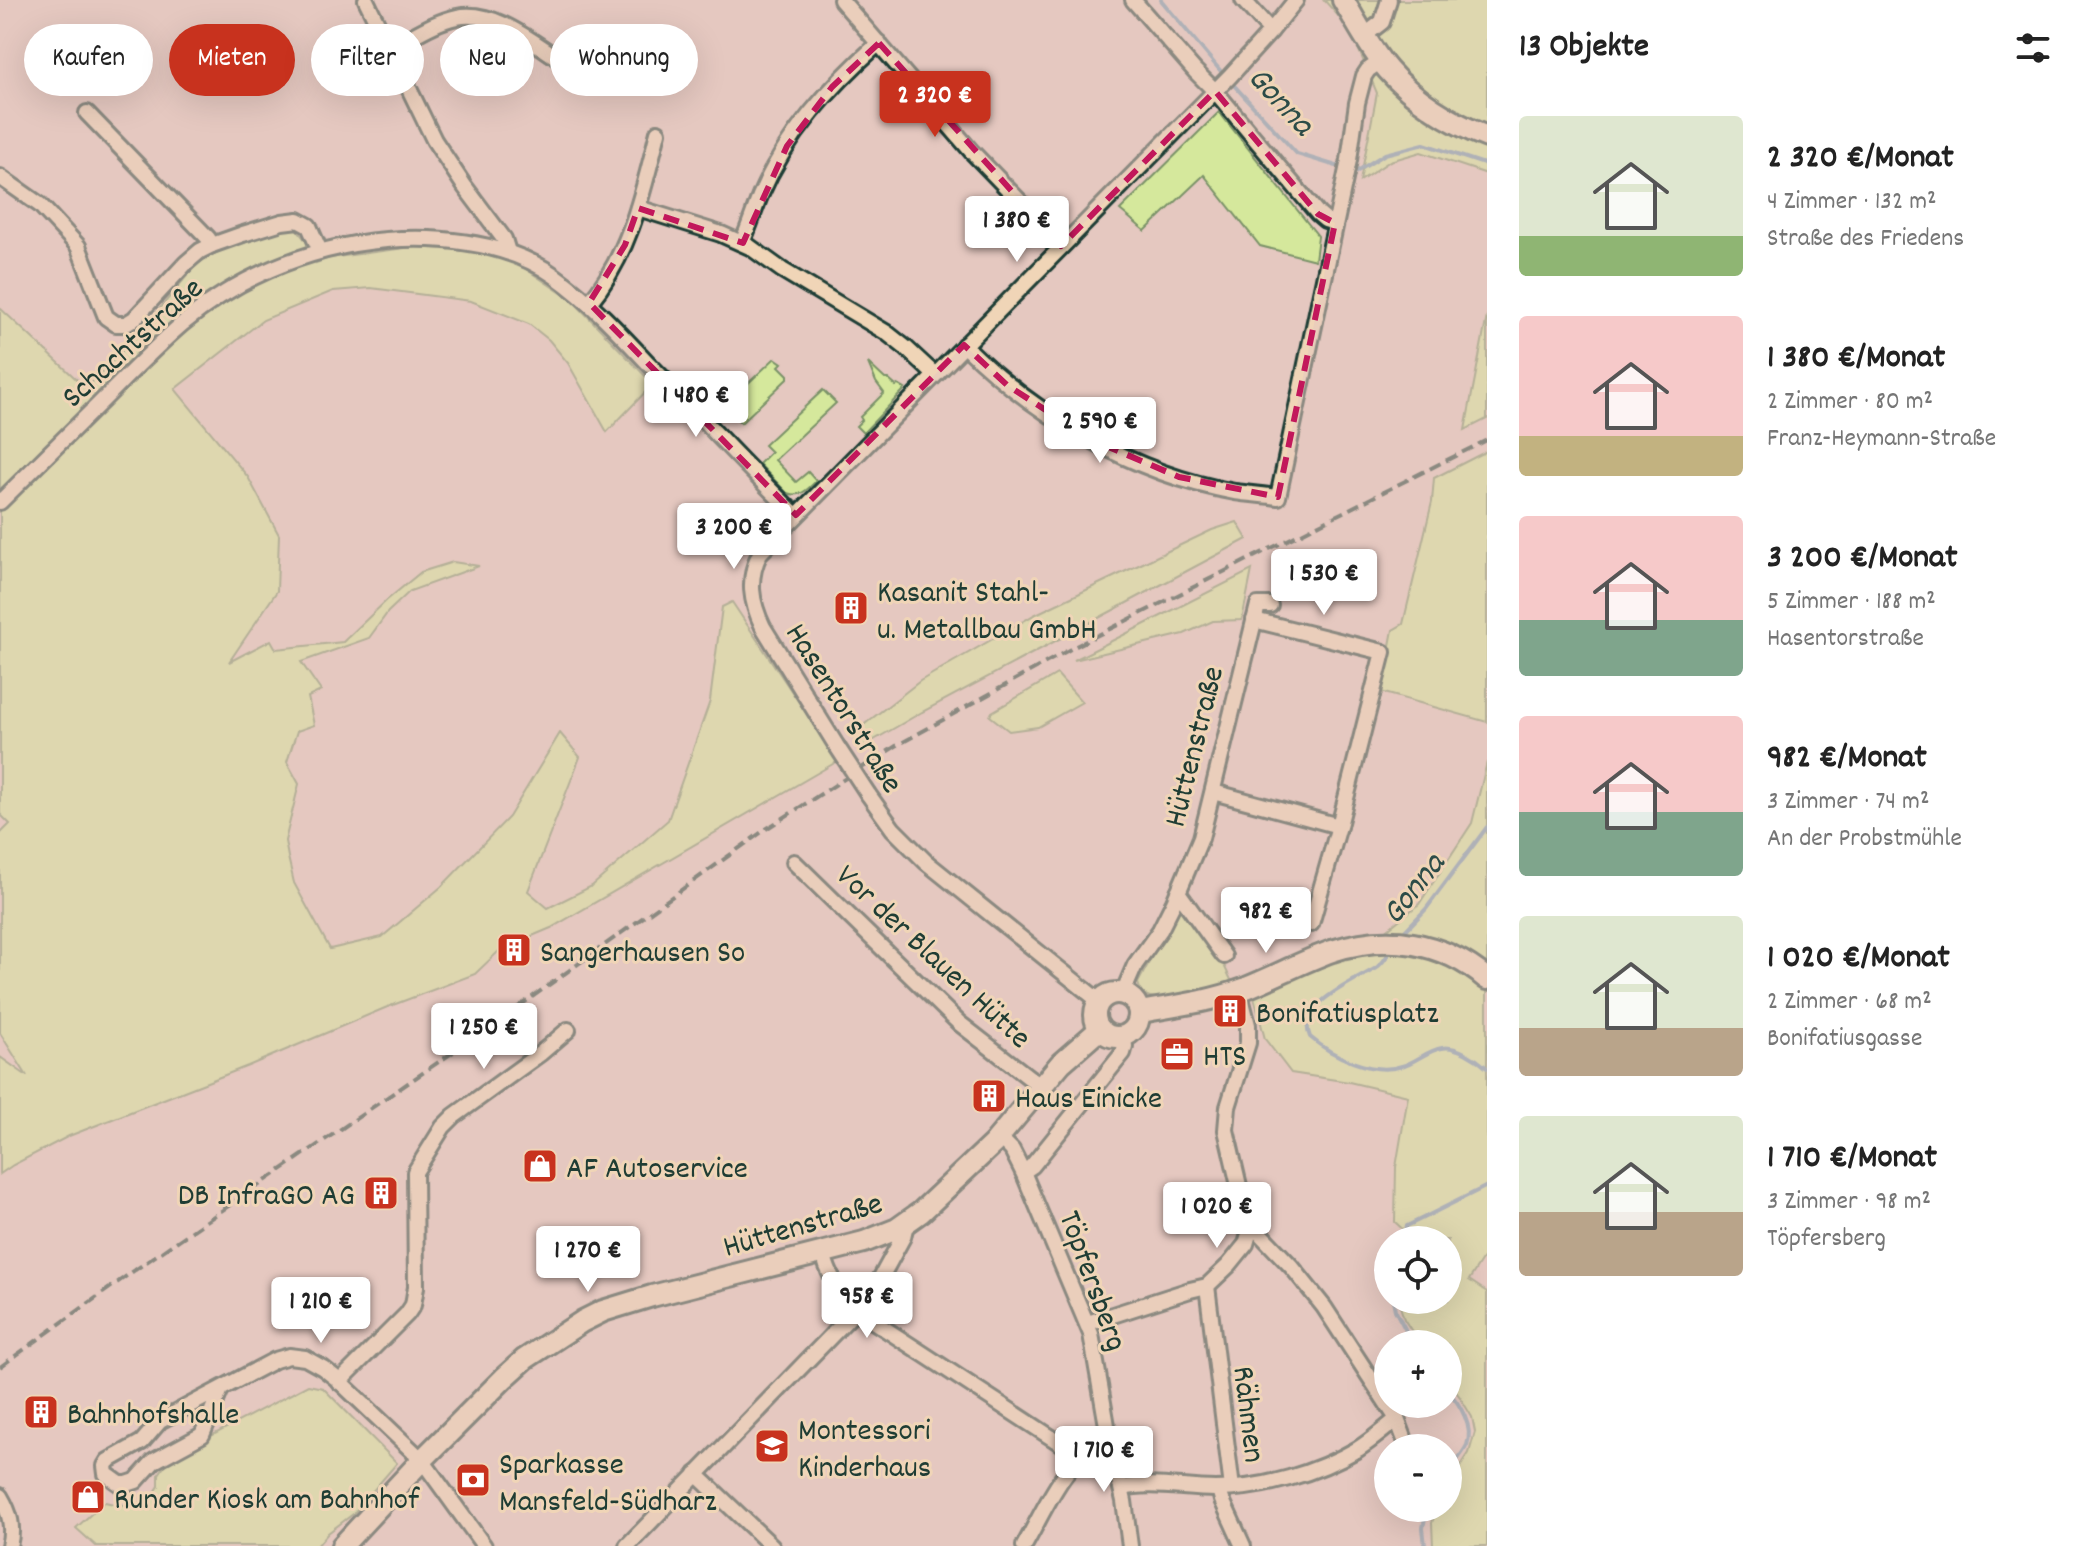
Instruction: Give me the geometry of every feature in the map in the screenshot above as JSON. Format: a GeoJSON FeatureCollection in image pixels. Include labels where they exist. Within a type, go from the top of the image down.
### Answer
{"type":"FeatureCollection","features":[{"type":"Feature","properties":{"kind":"street"},"geometry":{"type":"LineString","coordinates":[[366,0],[377,24]]}},
{"type":"Feature","properties":{"kind":"street"},"geometry":{"type":"LineString","coordinates":[[471,16],[473,0]]}},
{"type":"Feature","properties":{"kind":"street"},"geometry":{"type":"LineString","coordinates":[[841,0],[972,152],[1062,245]]}},
{"type":"Feature","properties":{"kind":"street"},"geometry":{"type":"LineString","coordinates":[[1133,0],[1195,71],[1222,84],[1318,214],[1335,223]]}},
{"type":"Feature","properties":{"kind":"street"},"geometry":{"type":"LineString","coordinates":[[1243,0],[1271,31]]}},
{"type":"Feature","properties":{"kind":"street","name":"Hasentorstraße"},"geometry":{"type":"LineString","coordinates":[[1099,1001],[926,862],[893,829],[836,745],[763,627],[754,609],[752,577],[763,550],[1222,84],[1296,0]]}},
{"type":"Feature","properties":{"kind":"street"},"geometry":{"type":"LineString","coordinates":[[1343,0],[1381,61],[1397,79],[1457,123],[1487,137]]}},
{"type":"Feature","properties":{"kind":"street"},"geometry":{"type":"LineString","coordinates":[[1364,36],[1382,22],[1389,0]]}},
{"type":"Feature","properties":{"kind":"street"},"geometry":{"type":"LineString","coordinates":[[424,31],[457,17],[485,16],[550,54]]}},
{"type":"Feature","properties":{"kind":"street"},"geometry":{"type":"LineString","coordinates":[[742,243],[761,195],[787,146],[832,87],[879,43]]}},
{"type":"Feature","properties":{"kind":"street"},"geometry":{"type":"LineString","coordinates":[[964,345],[1007,385],[1060,423],[1090,439],[1179,477],[1235,492],[1278,497],[1357,103],[1364,76],[1381,61]]}},
{"type":"Feature","properties":{"kind":"street"},"geometry":{"type":"LineString","coordinates":[[412,96],[434,140],[504,239],[508,252],[541,267],[589,303],[796,515]]}},
{"type":"Feature","properties":{"kind":"street"},"geometry":{"type":"LineString","coordinates":[[87,113],[212,245]]}},
{"type":"Feature","properties":{"kind":"street"},"geometry":{"type":"LineString","coordinates":[[589,303],[605,282],[625,245],[658,132]]}},
{"type":"Feature","properties":{"kind":"street"},"geometry":{"type":"LineString","coordinates":[[0,177],[40,205],[78,246],[106,317],[116,324],[126,324],[134,319],[186,263],[212,245],[269,225],[298,220],[309,226],[320,251]]}},
{"type":"Feature","properties":{"kind":"street"},"geometry":{"type":"LineString","coordinates":[[638,208],[742,243],[887,333],[934,374]]}},
{"type":"Feature","properties":{"kind":"street","name":"Schachtstraße"},"geometry":{"type":"LineString","coordinates":[[0,502],[150,354],[197,313],[252,279],[292,260],[366,242],[408,239],[458,241],[508,252]]}},
{"type":"Feature","properties":{"kind":"street"},"geometry":{"type":"LineString","coordinates":[[1270,605],[1258,605],[1254,620],[1383,652],[1311,924]]}},
{"type":"Feature","properties":{"kind":"street","name":"Hüttenstraße"},"geometry":{"type":"LineString","coordinates":[[1123,993],[1135,965],[1160,930],[1201,838],[1254,620]]}},
{"type":"Feature","properties":{"kind":"street"},"geometry":{"type":"LineString","coordinates":[[1213,792],[1339,826]]}},
{"type":"Feature","properties":{"kind":"street","name":"Vor der Blauen Hütte"},"geometry":{"type":"LineString","coordinates":[[794,862],[959,1023],[1040,1086]]}},
{"type":"Feature","properties":{"kind":"street"},"geometry":{"type":"LineString","coordinates":[[1178,892],[1224,956]]}},
{"type":"Feature","properties":{"kind":"street"},"geometry":{"type":"LineString","coordinates":[[1140,1012],[1189,1004],[1239,990],[1331,952],[1378,942],[1416,944],[1446,953],[1460,959],[1487,979]]}},
{"type":"Feature","properties":{"kind":"street"},"geometry":{"type":"LineString","coordinates":[[1088,1323],[1207,1286],[1246,1244],[1249,1234],[1247,1220],[1226,1130],[1228,1107],[1248,1043],[1248,1025],[1239,990]]}},
{"type":"Feature","properties":{"kind":"street"},"geometry":{"type":"LineString","coordinates":[[1110,993],[1123,993],[1133,998],[1140,1012],[1136,1027],[1123,1036],[1110,1036],[1100,1029],[1095,1015],[1099,1001],[1110,993]]}},
{"type":"Feature","properties":{"kind":"street","name":"Hüttenstraße"},"geometry":{"type":"LineString","coordinates":[[342,1546],[422,1460],[525,1359],[593,1316],[665,1292],[873,1239],[906,1224],[999,1137],[1040,1086],[1069,1055],[1100,1029]]}},
{"type":"Feature","properties":{"kind":"street"},"geometry":{"type":"LineString","coordinates":[[339,1382],[404,1318],[413,1305],[417,1275],[415,1172],[440,1132],[460,1110],[541,1053],[568,1030]]}},
{"type":"Feature","properties":{"kind":"street"},"geometry":{"type":"LineString","coordinates":[[1023,1172],[1032,1166],[1123,1053],[1123,1036]]}},
{"type":"Feature","properties":{"kind":"street","name":"Töpfersberg"},"geometry":{"type":"LineString","coordinates":[[999,1137],[1012,1150],[1023,1172],[1088,1323],[1109,1437],[1122,1488],[1130,1546]]}},
{"type":"Feature","properties":{"kind":"street"},"geometry":{"type":"LineString","coordinates":[[1247,1220],[1292,1267],[1324,1307],[1397,1419],[1403,1434]]}},
{"type":"Feature","properties":{"kind":"street"},"geometry":{"type":"LineString","coordinates":[[627,1546],[873,1292],[903,1237],[906,1224]]}},
{"type":"Feature","properties":{"kind":"street"},"geometry":{"type":"LineString","coordinates":[[823,1253],[830,1273],[846,1300],[856,1310],[1079,1458]]}},
{"type":"Feature","properties":{"kind":"street","name":"Rähmen"},"geometry":{"type":"LineString","coordinates":[[1122,1488],[1226,1488],[1207,1286]]}},
{"type":"Feature","properties":{"kind":"street"},"geometry":{"type":"LineString","coordinates":[[221,1389],[202,1435],[154,1461],[134,1482],[120,1484],[111,1479],[105,1471],[108,1461],[142,1442],[157,1423],[275,1360],[300,1357],[310,1360],[339,1382],[422,1460],[482,1545]]}},
{"type":"Feature","properties":{"kind":"street"},"geometry":{"type":"LineString","coordinates":[[1243,1546],[1226,1488],[1255,1486],[1337,1460],[1360,1448],[1397,1419]]}},
{"type":"Feature","properties":{"kind":"street"},"geometry":{"type":"LineString","coordinates":[[1024,1546],[1048,1502],[1079,1458],[1109,1437]]}},
{"type":"Feature","properties":{"kind":"street"},"geometry":{"type":"LineString","coordinates":[[696,1474],[772,1546]]}},
{"type":"Feature","properties":{"kind":"street"},"geometry":{"type":"LineString","coordinates":[[0,1496],[11,1520],[9,1546]]}},
{"type":"Feature","properties":{"kind":"highlighted area"},"geometry":{"type":"Polygon","coordinates":[[[879,43],[1061,246],[1215,91],[1318,214],[1335,223],[1278,497],[1179,477],[1090,439],[1007,385],[964,345],[796,515],[589,303],[625,245],[638,208],[743,243],[787,146],[832,87],[879,43]]]}},
{"type":"Feature","properties":{"kind":"green space"},"geometry":{"type":"Polygon","coordinates":[[[1324,0],[1487,0],[1487,174],[1421,152],[1390,161],[1360,181],[1377,93],[1350,29],[1324,0]]]}},
{"type":"Feature","properties":{"kind":"green space"},"geometry":{"type":"Polygon","coordinates":[[[1219,112],[1318,236],[1315,260],[1260,246],[1204,175],[1145,231],[1120,210],[1219,112]]]}},
{"type":"Feature","properties":{"kind":"green space"},"geometry":{"type":"Polygon","coordinates":[[[294,226],[306,241],[316,263],[329,258],[420,246],[467,249],[517,263],[573,301],[653,384],[607,432],[568,363],[549,340],[529,324],[471,301],[371,288],[333,291],[263,320],[175,389],[248,477],[279,535],[277,591],[229,662],[271,640],[276,649],[343,642],[421,572],[453,562],[479,566],[410,591],[388,612],[369,638],[301,662],[321,691],[308,697],[314,725],[297,731],[287,762],[299,784],[285,841],[294,883],[330,949],[382,937],[441,887],[509,817],[560,733],[580,757],[528,891],[548,908],[592,886],[668,820],[710,701],[722,607],[732,602],[838,761],[551,928],[501,949],[475,974],[69,1136],[0,1174],[0,1057],[27,1076],[0,1033],[0,834],[10,824],[0,814],[0,308],[86,388],[142,330],[196,265],[223,248],[294,226]]]}},
{"type":"Feature","properties":{"kind":"green space"},"geometry":{"type":"Polygon","coordinates":[[[1487,316],[1487,419],[1465,430],[1487,316]]]}},
{"type":"Feature","properties":{"kind":"green space"},"geometry":{"type":"Polygon","coordinates":[[[775,358],[782,363],[779,366],[788,378],[741,423],[724,406],[775,358]]]}},
{"type":"Feature","properties":{"kind":"green space"},"geometry":{"type":"Polygon","coordinates":[[[868,363],[885,379],[905,389],[863,433],[856,426],[862,420],[860,417],[884,393],[868,363]]]}},
{"type":"Feature","properties":{"kind":"green space"},"geometry":{"type":"Polygon","coordinates":[[[823,390],[836,403],[775,460],[796,482],[808,472],[816,481],[800,494],[787,493],[759,464],[771,452],[764,445],[823,390]]]}},
{"type":"Feature","properties":{"kind":"green space"},"geometry":{"type":"Polygon","coordinates":[[[1487,451],[1487,722],[1381,692],[1393,630],[1403,624],[1432,502],[1434,478],[1487,451]]]}},
{"type":"Feature","properties":{"kind":"green space"},"geometry":{"type":"Polygon","coordinates":[[[1237,522],[1247,539],[862,747],[852,734],[920,681],[1034,615],[1212,530],[1237,522]]]}},
{"type":"Feature","properties":{"kind":"green space"},"geometry":{"type":"Polygon","coordinates":[[[1252,570],[1242,620],[1213,621],[1184,634],[1074,660],[1252,570]]]}},
{"type":"Feature","properties":{"kind":"green space"},"geometry":{"type":"Polygon","coordinates":[[[1057,674],[1082,702],[1038,727],[1009,731],[990,716],[992,712],[1057,674]]]}},
{"type":"Feature","properties":{"kind":"green space"},"geometry":{"type":"Polygon","coordinates":[[[1487,762],[1487,1252],[1469,1280],[1487,1292],[1487,1546],[1433,1546],[1432,1522],[1462,1522],[1462,1464],[1475,1432],[1472,1417],[1462,1400],[1462,1330],[1411,1330],[1402,1314],[1462,1314],[1462,1226],[1399,1226],[1395,1222],[1396,1167],[1408,1096],[1291,1073],[1265,1039],[1254,997],[1364,948],[1419,904],[1472,823],[1487,762]]]}},
{"type":"Feature","properties":{"kind":"green space"},"geometry":{"type":"Polygon","coordinates":[[[1186,909],[1222,961],[1232,982],[1180,996],[1147,996],[1138,983],[1175,913],[1186,909]]]}},
{"type":"Feature","properties":{"kind":"green space"},"geometry":{"type":"Polygon","coordinates":[[[308,1385],[323,1388],[397,1463],[353,1514],[328,1533],[317,1546],[96,1546],[76,1528],[105,1502],[128,1505],[149,1498],[159,1486],[159,1474],[171,1457],[308,1385]]]}},
{"type":"Feature","properties":{"kind":"waterway","name":"Gonna"},"geometry":{"type":"LineString","coordinates":[[1161,0],[1224,75]]}},
{"type":"Feature","properties":{"kind":"waterway","name":"Gonna"},"geometry":{"type":"LineString","coordinates":[[1230,81],[1297,154],[1343,168]]}},
{"type":"Feature","properties":{"kind":"waterway","name":"Gonna"},"geometry":{"type":"LineString","coordinates":[[1351,171],[1356,172],[1385,154],[1424,144],[1487,165]]}},
{"type":"Feature","properties":{"kind":"waterway","name":"Gonna"},"geometry":{"type":"LineString","coordinates":[[1401,935],[1426,909],[1487,827]]}},
{"type":"Feature","properties":{"kind":"waterway","name":"Gonna"},"geometry":{"type":"LineString","coordinates":[[1392,948],[1379,966],[1319,1004],[1311,1014],[1308,1025],[1310,1037],[1341,1057],[1366,1066],[1402,1066],[1432,1051],[1448,1048],[1466,1054],[1487,1068]]}},
{"type":"Feature","properties":{"kind":"waterway","name":"Gonna"},"geometry":{"type":"LineString","coordinates":[[1407,1226],[1487,1186]]}},
{"type":"Feature","properties":{"kind":"waterway","name":"Gonna"},"geometry":{"type":"LineString","coordinates":[[1397,1314],[1406,1330]]}},
{"type":"Feature","properties":{"kind":"waterway","name":"Gonna"},"geometry":{"type":"LineString","coordinates":[[1462,1411],[1469,1431],[1462,1452]]}},
{"type":"Feature","properties":{"kind":"waterway","name":"Gonna"},"geometry":{"type":"LineString","coordinates":[[1424,1522],[1425,1546]]}},
{"type":"Feature","properties":{"kind":"railway"},"geometry":{"type":"LineString","coordinates":[[0,1367],[135,1270],[500,1020],[766,829],[896,746],[1074,647],[1487,440]]}},
{"type":"Feature","properties":{"kind":"place","name":"Kasanit Stahl- u. Metallbau GmbH"},"geometry":{"type":"Point","coordinates":[851,608]}},
{"type":"Feature","properties":{"kind":"place","name":"Sangerhausen So"},"geometry":{"type":"Point","coordinates":[514,950]}},
{"type":"Feature","properties":{"kind":"place","name":"Bonifatiusplatz"},"geometry":{"type":"Point","coordinates":[1230,1011]}},
{"type":"Feature","properties":{"kind":"place","name":"HTS"},"geometry":{"type":"Point","coordinates":[1177,1054]}},
{"type":"Feature","properties":{"kind":"place","name":"Haus Einicke"},"geometry":{"type":"Point","coordinates":[989,1096]}},
{"type":"Feature","properties":{"kind":"place","name":"AF Autoservice"},"geometry":{"type":"Point","coordinates":[540,1166]}},
{"type":"Feature","properties":{"kind":"place","name":"DB InfraGO AG"},"geometry":{"type":"Point","coordinates":[381,1193]}},
{"type":"Feature","properties":{"kind":"place","name":"Bahnhofshalle"},"geometry":{"type":"Point","coordinates":[41,1412]}},
{"type":"Feature","properties":{"kind":"place","name":"Montessori Kinderhaus"},"geometry":{"type":"Point","coordinates":[772,1446]}},
{"type":"Feature","properties":{"kind":"place","name":"Sparkasse Mansfeld-Südharz"},"geometry":{"type":"Point","coordinates":[473,1480]}},
{"type":"Feature","properties":{"kind":"place","name":"Runder Kiosk am Bahnhof"},"geometry":{"type":"Point","coordinates":[88,1497]}}]}
